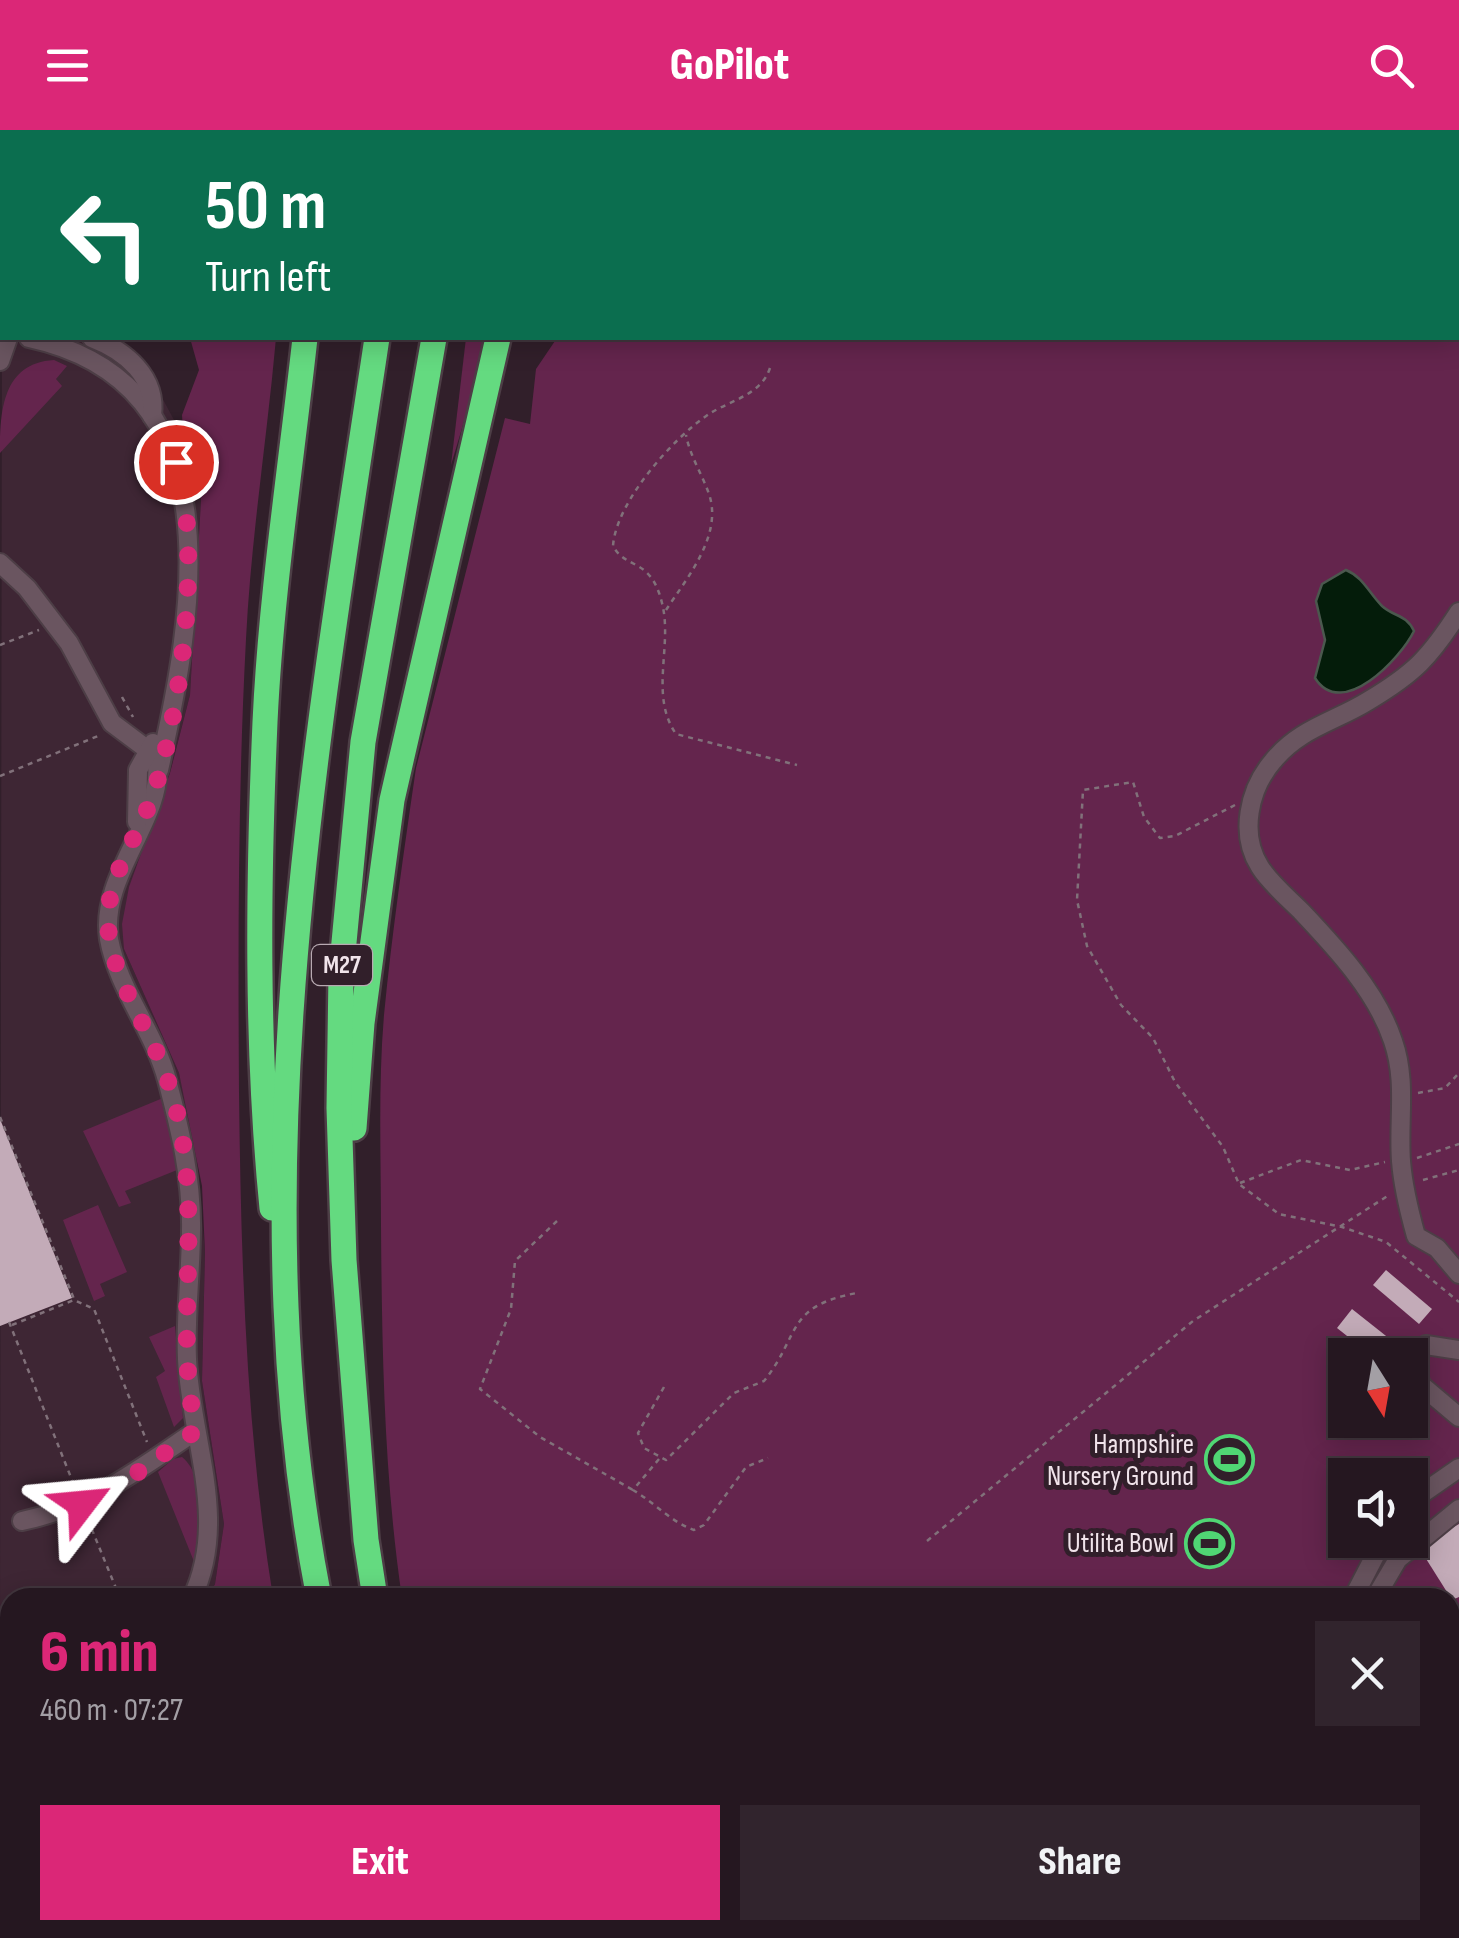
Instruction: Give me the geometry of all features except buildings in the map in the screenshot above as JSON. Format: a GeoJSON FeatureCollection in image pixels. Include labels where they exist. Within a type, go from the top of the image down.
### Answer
{"type":"FeatureCollection","features":[{"type":"Feature","properties":{"kind":"highway","name":"M27"},"geometry":{"type":"LineString","coordinates":[[304,340],[265,720],[265,1136],[288,1372],[318,1588]]}},
{"type":"Feature","properties":{"kind":"highway","name":"M27"},"geometry":{"type":"LineString","coordinates":[[288,1372],[286,1203],[294,974],[322,705],[377,340]]}},
{"type":"Feature","properties":{"kind":"highway","name":"M27"},"geometry":{"type":"LineString","coordinates":[[373,1588],[366,1540],[344,1260],[339,1108],[341,974],[361,762],[434,340]]}},
{"type":"Feature","properties":{"kind":"highway","name":"M27"},"geometry":{"type":"LineString","coordinates":[[344,1260],[362,1023],[392,800],[498,340]]}},
{"type":"Feature","properties":{"kind":"lane"},"geometry":{"type":"LineString","coordinates":[[35,340],[90,358],[123,382],[152,416],[176,462],[187,507],[189,550],[174,696],[158,773],[108,905],[109,938],[166,1074],[186,1156],[191,1227],[187,1359],[194,1432],[212,1514],[207,1568],[197,1588]]}},
{"type":"Feature","properties":{"kind":"lane"},"geometry":{"type":"LineString","coordinates":[[96,340],[118,351],[146,379],[154,398],[152,416]]}},
{"type":"Feature","properties":{"kind":"lane"},"geometry":{"type":"LineString","coordinates":[[0,563],[53,621],[117,729],[148,750],[158,773]]}},
{"type":"Feature","properties":{"kind":"lane"},"geometry":{"type":"LineString","coordinates":[[1459,612],[1444,640],[1419,666],[1366,703],[1304,730],[1272,761],[1254,796],[1248,836],[1259,866],[1360,981],[1392,1034],[1402,1096],[1401,1159],[1416,1236],[1437,1248],[1459,1274]]}},
{"type":"Feature","properties":{"kind":"lane"},"geometry":{"type":"LineString","coordinates":[[134,838],[138,770],[164,726],[174,696]]}},
{"type":"Feature","properties":{"kind":"lane"},"geometry":{"type":"LineString","coordinates":[[1459,1350],[1426,1345],[1414,1358],[1421,1385],[1459,1417]]}},
{"type":"Feature","properties":{"kind":"lane"},"geometry":{"type":"LineString","coordinates":[[22,1521],[82,1504],[194,1432]]}},
{"type":"Feature","properties":{"kind":"lane"},"geometry":{"type":"LineString","coordinates":[[1428,1490],[1459,1468]]}},
{"type":"Feature","properties":{"kind":"lane"},"geometry":{"type":"LineString","coordinates":[[1381,1588],[1398,1559],[1459,1509]]}},
{"type":"Feature","properties":{"kind":"lane"},"geometry":{"type":"LineString","coordinates":[[1359,1588],[1375,1558]]}},
{"type":"Feature","properties":{"kind":"path"},"geometry":{"type":"LineString","coordinates":[[770,368],[760,388],[710,414],[686,433],[637,488],[614,537],[616,553],[651,575],[664,612],[662,711],[676,734],[798,765]]}},
{"type":"Feature","properties":{"kind":"path"},"geometry":{"type":"LineString","coordinates":[[664,612],[704,548],[712,514],[709,493],[686,433]]}},
{"type":"Feature","properties":{"kind":"path"},"geometry":{"type":"LineString","coordinates":[[0,645],[53,621]]}},
{"type":"Feature","properties":{"kind":"path"},"geometry":{"type":"LineString","coordinates":[[0,776],[132,723],[133,716],[122,697]]}},
{"type":"Feature","properties":{"kind":"path"},"geometry":{"type":"LineString","coordinates":[[1254,796],[1160,838],[1144,817],[1133,782],[1088,788],[1081,794],[1077,900],[1088,946],[1121,1005],[1153,1038],[1175,1082],[1223,1147],[1239,1184],[1279,1214],[1342,1227],[1386,1242],[1459,1302]]}},
{"type":"Feature","properties":{"kind":"path"},"geometry":{"type":"LineString","coordinates":[[1402,1096],[1444,1088],[1459,1073]]}},
{"type":"Feature","properties":{"kind":"path"},"geometry":{"type":"LineString","coordinates":[[0,1116],[74,1300],[94,1309],[155,1460]]}},
{"type":"Feature","properties":{"kind":"path"},"geometry":{"type":"LineString","coordinates":[[1239,1184],[1301,1160],[1360,1170],[1459,1144]]}},
{"type":"Feature","properties":{"kind":"path"},"geometry":{"type":"LineString","coordinates":[[557,1220],[515,1261],[511,1309],[480,1389],[540,1436],[658,1504],[676,1524],[694,1530],[704,1525],[746,1467],[768,1458]]}},
{"type":"Feature","properties":{"kind":"path"},"geometry":{"type":"LineString","coordinates":[[926,1541],[1193,1321],[1324,1239]]}},
{"type":"Feature","properties":{"kind":"path"},"geometry":{"type":"LineString","coordinates":[[633,1490],[659,1459],[672,1457],[734,1392],[764,1381],[793,1326],[806,1313],[823,1301],[857,1293]]}},
{"type":"Feature","properties":{"kind":"path"},"geometry":{"type":"LineString","coordinates":[[74,1300],[10,1324],[116,1588]]}},
{"type":"Feature","properties":{"kind":"path"},"geometry":{"type":"LineString","coordinates":[[659,1459],[644,1448],[638,1433],[664,1387]]}},
{"type":"Feature","properties":{"kind":"shaded area"},"geometry":{"type":"Polygon","coordinates":[[[2,340],[109,340],[152,379],[195,459],[201,500],[190,695],[124,949],[179,1073],[195,1136],[205,1253],[202,1381],[224,1524],[213,1588],[0,1588],[2,340]]]}},
{"type":"Feature","properties":{"kind":"shaded area"},"geometry":{"type":"Polygon","coordinates":[[[191,340],[276,340],[248,601],[239,922],[240,1156],[247,1346],[272,1588],[213,1588],[224,1524],[202,1381],[202,1186],[179,1073],[124,949],[122,924],[129,887],[170,773],[190,695],[201,500],[195,459],[183,431],[182,415],[199,370],[191,340]]]}},
{"type":"Feature","properties":{"kind":"shaded area"},"geometry":{"type":"Polygon","coordinates":[[[466,340],[488,340],[451,465],[466,340]]]}},
{"type":"Feature","properties":{"kind":"shaded area"},"geometry":{"type":"Polygon","coordinates":[[[556,340],[1459,340],[1459,1588],[401,1588],[388,1459],[381,1273],[381,1068],[394,922],[416,768],[505,418],[530,424],[536,369],[556,340]]]}},
{"type":"Feature","properties":{"kind":"shaded area"},"geometry":{"type":"Polygon","coordinates":[[[54,360],[67,366],[56,379],[62,386],[0,453],[3,406],[14,380],[37,363],[54,360]]]}},
{"type":"Feature","properties":{"kind":"shaded area"},"geometry":{"type":"Polygon","coordinates":[[[1346,570],[1414,631],[1397,656],[1370,681],[1340,693],[1326,689],[1315,678],[1325,640],[1316,601],[1322,584],[1346,570]]]}},
{"type":"Feature","properties":{"kind":"shaded area"},"geometry":{"type":"Polygon","coordinates":[[[163,1098],[177,1170],[125,1191],[131,1203],[119,1207],[83,1131],[163,1098]]]}},
{"type":"Feature","properties":{"kind":"shaded area"},"geometry":{"type":"Polygon","coordinates":[[[98,1205],[127,1272],[100,1284],[105,1296],[94,1301],[63,1220],[98,1205]]]}},
{"type":"Feature","properties":{"kind":"shaded area"},"geometry":{"type":"Polygon","coordinates":[[[175,1326],[183,1418],[174,1427],[156,1377],[165,1371],[149,1337],[175,1326]]]}},
{"type":"Feature","properties":{"kind":"shaded area"},"geometry":{"type":"Polygon","coordinates":[[[182,1457],[196,1478],[199,1492],[195,1564],[158,1472],[173,1459],[182,1457]]]}},
{"type":"Feature","properties":{"kind":"place","name":"Hampshire Nursery Ground"},"geometry":{"type":"Point","coordinates":[1229,1460]}},
{"type":"Feature","properties":{"kind":"place","name":"Utilita Bowl"},"geometry":{"type":"Point","coordinates":[1209,1543]}},
{"type":"Feature","properties":{"kind":"route"},"geometry":{"type":"LineString","coordinates":[[82,1504],[140,1471],[194,1432],[187,1359],[191,1227],[186,1156],[166,1074],[118,970],[109,938],[108,905],[156,785],[181,656],[189,531],[184,484],[176,462]]}}]}
